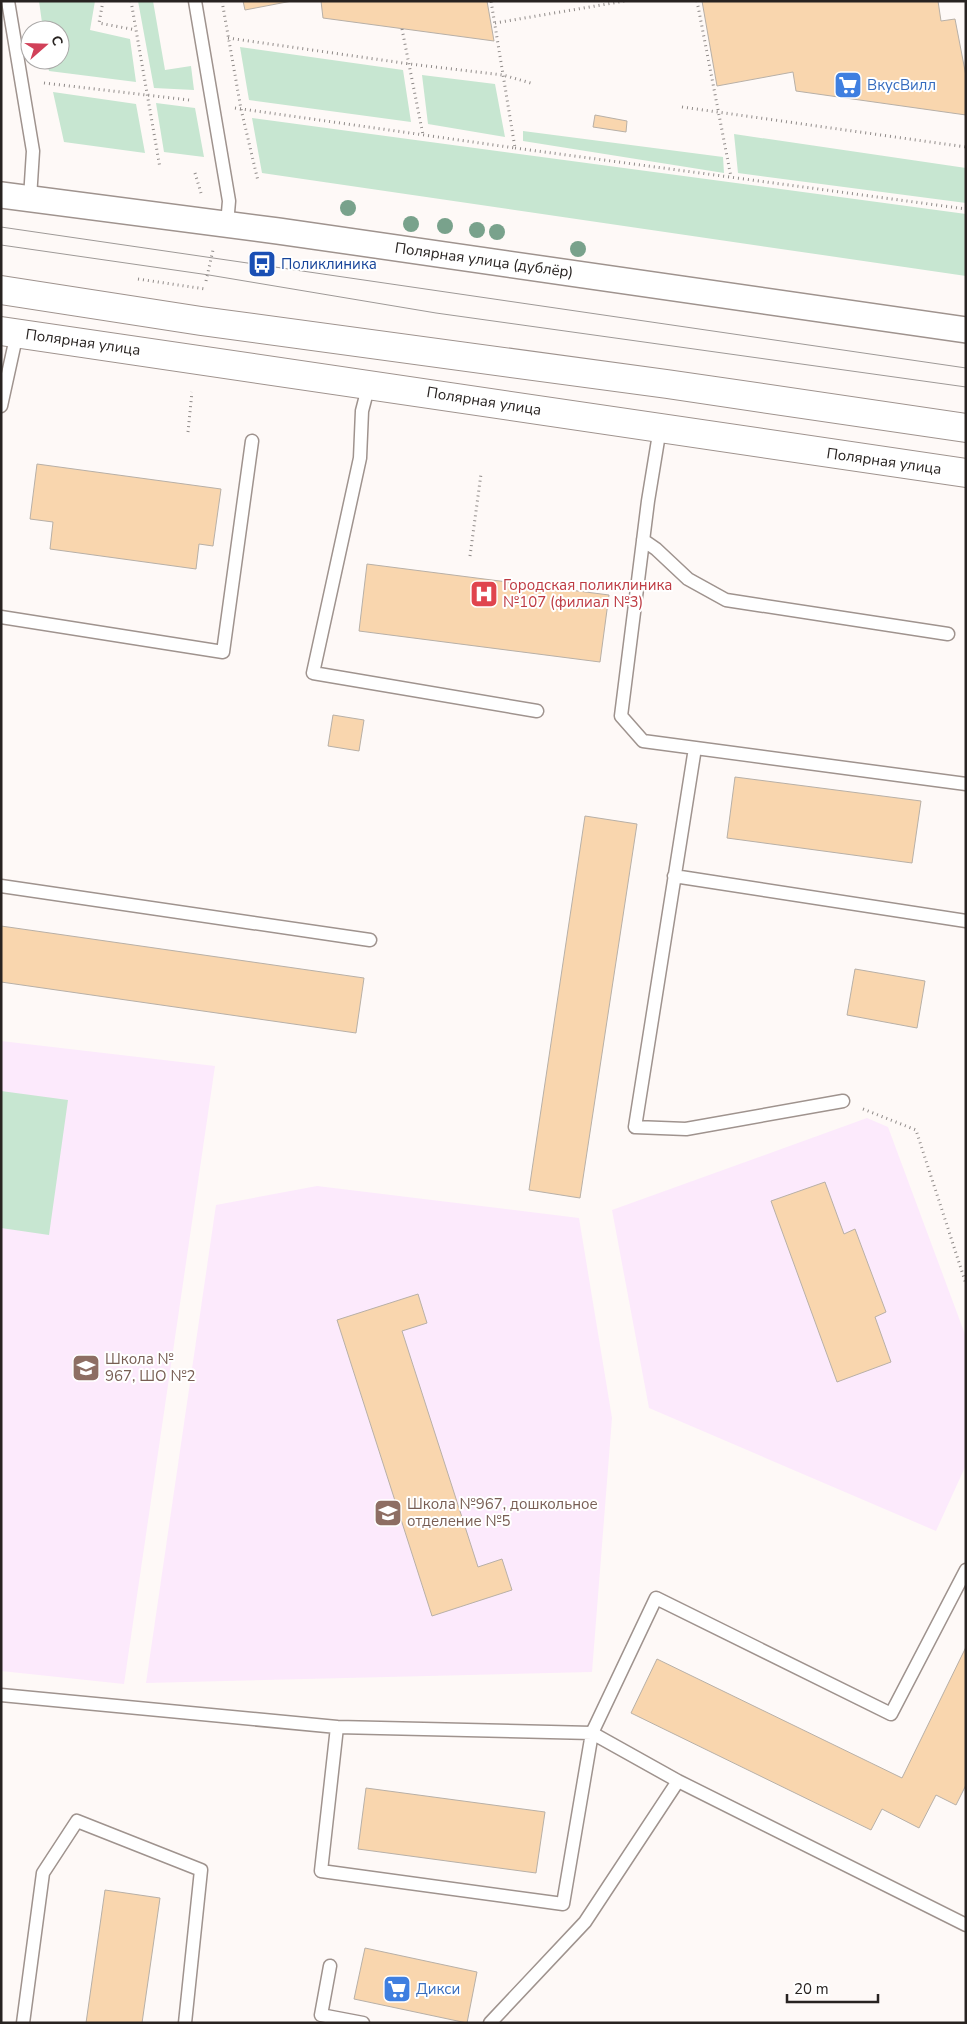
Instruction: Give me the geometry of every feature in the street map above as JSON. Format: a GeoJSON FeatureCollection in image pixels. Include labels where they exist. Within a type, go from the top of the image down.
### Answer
{"type":"FeatureCollection","features":[{"type":"Feature","properties":{"kind":"main road"},"geometry":{"type":"LineString","coordinates":[[1,290],[201,321],[667,384],[966,428]]}},
{"type":"Feature","properties":{"kind":"main road","name":"Полярная улица"},"geometry":{"type":"LineString","coordinates":[[9,332],[966,473]]}},
{"type":"Feature","properties":{"kind":"street","name":"Полярная улица (дублёр)"},"geometry":{"type":"LineString","coordinates":[[1,195],[227,224],[966,330]]}},
{"type":"Feature","properties":{"kind":"lane"},"geometry":{"type":"LineString","coordinates":[[8,1],[23,80],[33,151],[30,198]]}},
{"type":"Feature","properties":{"kind":"lane"},"geometry":{"type":"LineString","coordinates":[[195,1],[229,200],[227,224]]}},
{"type":"Feature","properties":{"kind":"lane"},"geometry":{"type":"LineString","coordinates":[[1,406],[9,332]]}},
{"type":"Feature","properties":{"kind":"lane"},"geometry":{"type":"LineString","coordinates":[[369,384],[362,411],[360,458],[313,673],[537,711]]}},
{"type":"Feature","properties":{"kind":"lane"},"geometry":{"type":"LineString","coordinates":[[660,428],[643,540],[621,716],[643,741],[966,784]]}},
{"type":"Feature","properties":{"kind":"lane"},"geometry":{"type":"LineString","coordinates":[[1,617],[223,652],[252,441]]}},
{"type":"Feature","properties":{"kind":"lane"},"geometry":{"type":"LineString","coordinates":[[643,540],[656,549],[688,579],[712,595],[726,600],[948,634]]}},
{"type":"Feature","properties":{"kind":"lane"},"geometry":{"type":"LineString","coordinates":[[695,748],[635,1127],[686,1129],[843,1100]]}},
{"type":"Feature","properties":{"kind":"lane"},"geometry":{"type":"LineString","coordinates":[[674,876],[966,921]]}},
{"type":"Feature","properties":{"kind":"lane"},"geometry":{"type":"LineString","coordinates":[[1,886],[370,940]]}},
{"type":"Feature","properties":{"kind":"lane"},"geometry":{"type":"LineString","coordinates":[[337,1727],[322,1871],[563,1904],[592,1733],[656,1598],[890,1714],[966,1570]]}},
{"type":"Feature","properties":{"kind":"lane"},"geometry":{"type":"LineString","coordinates":[[1,1695],[337,1727],[592,1733],[678,1781],[966,1925]]}},
{"type":"Feature","properties":{"kind":"lane"},"geometry":{"type":"LineString","coordinates":[[490,2023],[585,1922],[678,1781]]}},
{"type":"Feature","properties":{"kind":"lane"},"geometry":{"type":"LineString","coordinates":[[23,2023],[43,1873],[76,1821],[201,1870],[185,2023]]}},
{"type":"Feature","properties":{"kind":"lane"},"geometry":{"type":"LineString","coordinates":[[330,1966],[321,2015],[363,2023]]}},
{"type":"Feature","properties":{"kind":"path"},"geometry":{"type":"LineString","coordinates":[[103,1],[99,23],[136,30]]}},
{"type":"Feature","properties":{"kind":"path"},"geometry":{"type":"LineString","coordinates":[[131,1],[160,168]]}},
{"type":"Feature","properties":{"kind":"path"},"geometry":{"type":"LineString","coordinates":[[222,1],[242,109],[258,181]]}},
{"type":"Feature","properties":{"kind":"path"},"geometry":{"type":"LineString","coordinates":[[491,1],[515,148]]}},
{"type":"Feature","properties":{"kind":"path"},"geometry":{"type":"LineString","coordinates":[[495,23],[625,1]]}},
{"type":"Feature","properties":{"kind":"path"},"geometry":{"type":"LineString","coordinates":[[697,1],[731,177]]}},
{"type":"Feature","properties":{"kind":"path"},"geometry":{"type":"LineString","coordinates":[[402,29],[423,135]]}},
{"type":"Feature","properties":{"kind":"path"},"geometry":{"type":"LineString","coordinates":[[228,38],[503,75],[534,84]]}},
{"type":"Feature","properties":{"kind":"path"},"geometry":{"type":"LineString","coordinates":[[23,80],[212,103],[242,109],[515,148],[966,209]]}},
{"type":"Feature","properties":{"kind":"path"},"geometry":{"type":"LineString","coordinates":[[682,107],[966,147]]}},
{"type":"Feature","properties":{"kind":"path"},"geometry":{"type":"LineString","coordinates":[[195,173],[203,200]]}},
{"type":"Feature","properties":{"kind":"path"},"geometry":{"type":"LineString","coordinates":[[206,281],[214,245]]}},
{"type":"Feature","properties":{"kind":"path"},"geometry":{"type":"LineString","coordinates":[[188,432],[192,392]]}},
{"type":"Feature","properties":{"kind":"path"},"geometry":{"type":"LineString","coordinates":[[470,556],[481,474]]}},
{"type":"Feature","properties":{"kind":"path"},"geometry":{"type":"LineString","coordinates":[[843,1100],[916,1130],[966,1284]]}},
{"type":"Feature","properties":{"kind":"shaded area","name":"Школа № 967, ШО №2"},"geometry":{"type":"Polygon","coordinates":[[[1,1041],[215,1066],[124,1684],[1,1671],[1,1041]]]}},
{"type":"Feature","properties":{"kind":"shaded area"},"geometry":{"type":"Polygon","coordinates":[[[867,1118],[888,1127],[966,1337],[966,1465],[936,1531],[649,1408],[612,1210],[867,1118]]]}},
{"type":"Feature","properties":{"kind":"shaded area","name":"Школа №967, дошкольное отделение №5"},"geometry":{"type":"Polygon","coordinates":[[[317,1186],[579,1218],[612,1418],[592,1672],[146,1683],[216,1205],[317,1186]]]}},
{"type":"Feature","properties":{"kind":"green space"},"geometry":{"type":"Polygon","coordinates":[[[39,1],[95,1],[90,30],[130,39],[136,82],[49,71],[70,70],[70,20],[42,20],[39,1]]]}},
{"type":"Feature","properties":{"kind":"green space"},"geometry":{"type":"Polygon","coordinates":[[[138,1],[153,1],[165,70],[191,66],[194,90],[154,88],[138,1]]]}},
{"type":"Feature","properties":{"kind":"green space"},"geometry":{"type":"Polygon","coordinates":[[[240,47],[403,70],[411,122],[249,100],[240,47]]]}},
{"type":"Feature","properties":{"kind":"green space"},"geometry":{"type":"Polygon","coordinates":[[[422,75],[495,84],[505,137],[428,124],[422,75]]]}},
{"type":"Feature","properties":{"kind":"green space"},"geometry":{"type":"Polygon","coordinates":[[[53,92],[136,104],[145,153],[64,142],[53,92]]]}},
{"type":"Feature","properties":{"kind":"green space"},"geometry":{"type":"Polygon","coordinates":[[[156,103],[195,108],[204,157],[164,152],[156,103]]]}},
{"type":"Feature","properties":{"kind":"green space"},"geometry":{"type":"Polygon","coordinates":[[[252,118],[966,214],[966,276],[262,173],[252,118]]]}},
{"type":"Feature","properties":{"kind":"green space"},"geometry":{"type":"Polygon","coordinates":[[[523,131],[723,157],[724,173],[523,141],[523,131]]]}},
{"type":"Feature","properties":{"kind":"green space"},"geometry":{"type":"Polygon","coordinates":[[[734,134],[966,168],[966,203],[738,173],[734,134]]]}},
{"type":"Feature","properties":{"kind":"green space"},"geometry":{"type":"Polygon","coordinates":[[[1,1091],[68,1100],[49,1235],[1,1228],[1,1091]]]}},
{"type":"Feature","properties":{"kind":"building"},"geometry":{"type":"Polygon","coordinates":[[[243,1],[292,1],[245,10],[243,1]]]}},
{"type":"Feature","properties":{"kind":"building"},"geometry":{"type":"Polygon","coordinates":[[[321,1],[487,1],[494,41],[323,18],[321,1]]]}},
{"type":"Feature","properties":{"kind":"building"},"geometry":{"type":"Polygon","coordinates":[[[702,1],[938,1],[941,21],[955,19],[966,76],[966,115],[796,91],[793,72],[717,86],[702,1]]]}},
{"type":"Feature","properties":{"kind":"building"},"geometry":{"type":"Polygon","coordinates":[[[595,115],[627,121],[626,132],[593,127],[595,115]]]}},
{"type":"Feature","properties":{"kind":"building"},"geometry":{"type":"Polygon","coordinates":[[[37,464],[221,489],[213,546],[199,544],[196,569],[50,549],[53,522],[30,519],[37,464]]]}},
{"type":"Feature","properties":{"kind":"building"},"geometry":{"type":"Polygon","coordinates":[[[367,564],[609,595],[600,662],[359,631],[367,564]]]}},
{"type":"Feature","properties":{"kind":"building"},"geometry":{"type":"Polygon","coordinates":[[[333,715],[364,720],[359,751],[328,746],[333,715]]]}},
{"type":"Feature","properties":{"kind":"building"},"geometry":{"type":"Polygon","coordinates":[[[735,777],[921,801],[912,863],[727,838],[735,777]]]}},
{"type":"Feature","properties":{"kind":"building"},"geometry":{"type":"Polygon","coordinates":[[[585,816],[637,824],[580,1198],[529,1190],[585,816]]]}},
{"type":"Feature","properties":{"kind":"building"},"geometry":{"type":"Polygon","coordinates":[[[1,926],[364,978],[356,1033],[1,982],[1,926]]]}},
{"type":"Feature","properties":{"kind":"building"},"geometry":{"type":"Polygon","coordinates":[[[855,969],[925,981],[917,1028],[847,1015],[855,969]]]}},
{"type":"Feature","properties":{"kind":"building"},"geometry":{"type":"Polygon","coordinates":[[[825,1182],[844,1234],[855,1229],[886,1312],[875,1317],[891,1362],[837,1382],[771,1201],[825,1182]]]}},
{"type":"Feature","properties":{"kind":"building"},"geometry":{"type":"Polygon","coordinates":[[[418,1294],[427,1323],[402,1331],[478,1567],[502,1559],[512,1590],[432,1616],[337,1320],[418,1294]]]}},
{"type":"Feature","properties":{"kind":"building"},"geometry":{"type":"Polygon","coordinates":[[[966,1647],[966,1785],[956,1805],[936,1795],[919,1828],[882,1809],[871,1830],[631,1713],[657,1659],[902,1778],[966,1647]]]}},
{"type":"Feature","properties":{"kind":"building"},"geometry":{"type":"Polygon","coordinates":[[[366,1788],[545,1812],[536,1873],[358,1849],[366,1788]]]}},
{"type":"Feature","properties":{"kind":"building"},"geometry":{"type":"Polygon","coordinates":[[[105,1890],[160,1898],[142,2023],[86,2023],[105,1890]]]}},
{"type":"Feature","properties":{"kind":"building"},"geometry":{"type":"Polygon","coordinates":[[[365,1948],[477,1972],[467,2023],[354,1999],[365,1948]]]}},
{"type":"Feature","properties":{"kind":"tram line"},"geometry":{"type":"LineString","coordinates":[[1,227],[966,368]]}},
{"type":"Feature","properties":{"kind":"tram line"},"geometry":{"type":"LineString","coordinates":[[1,245],[209,275],[436,313],[966,387]]}},
{"type":"Feature","properties":{"kind":"place","name":"ВкусВилл"},"geometry":{"type":"Point","coordinates":[848,85]}},
{"type":"Feature","properties":{"kind":"place","name":"Поликлиника"},"geometry":{"type":"Point","coordinates":[262,264]}},
{"type":"Feature","properties":{"kind":"place","name":"Городская поликлиника №107 (филиал №3)"},"geometry":{"type":"Point","coordinates":[484,594]}},
{"type":"Feature","properties":{"kind":"place","name":"Школа № 967, ШО №2"},"geometry":{"type":"Point","coordinates":[86,1368]}},
{"type":"Feature","properties":{"kind":"place","name":"Школа №967, дошкольное отделение №5"},"geometry":{"type":"Point","coordinates":[388,1513]}},
{"type":"Feature","properties":{"kind":"place","name":"Дикси"},"geometry":{"type":"Point","coordinates":[397,1989]}}]}
